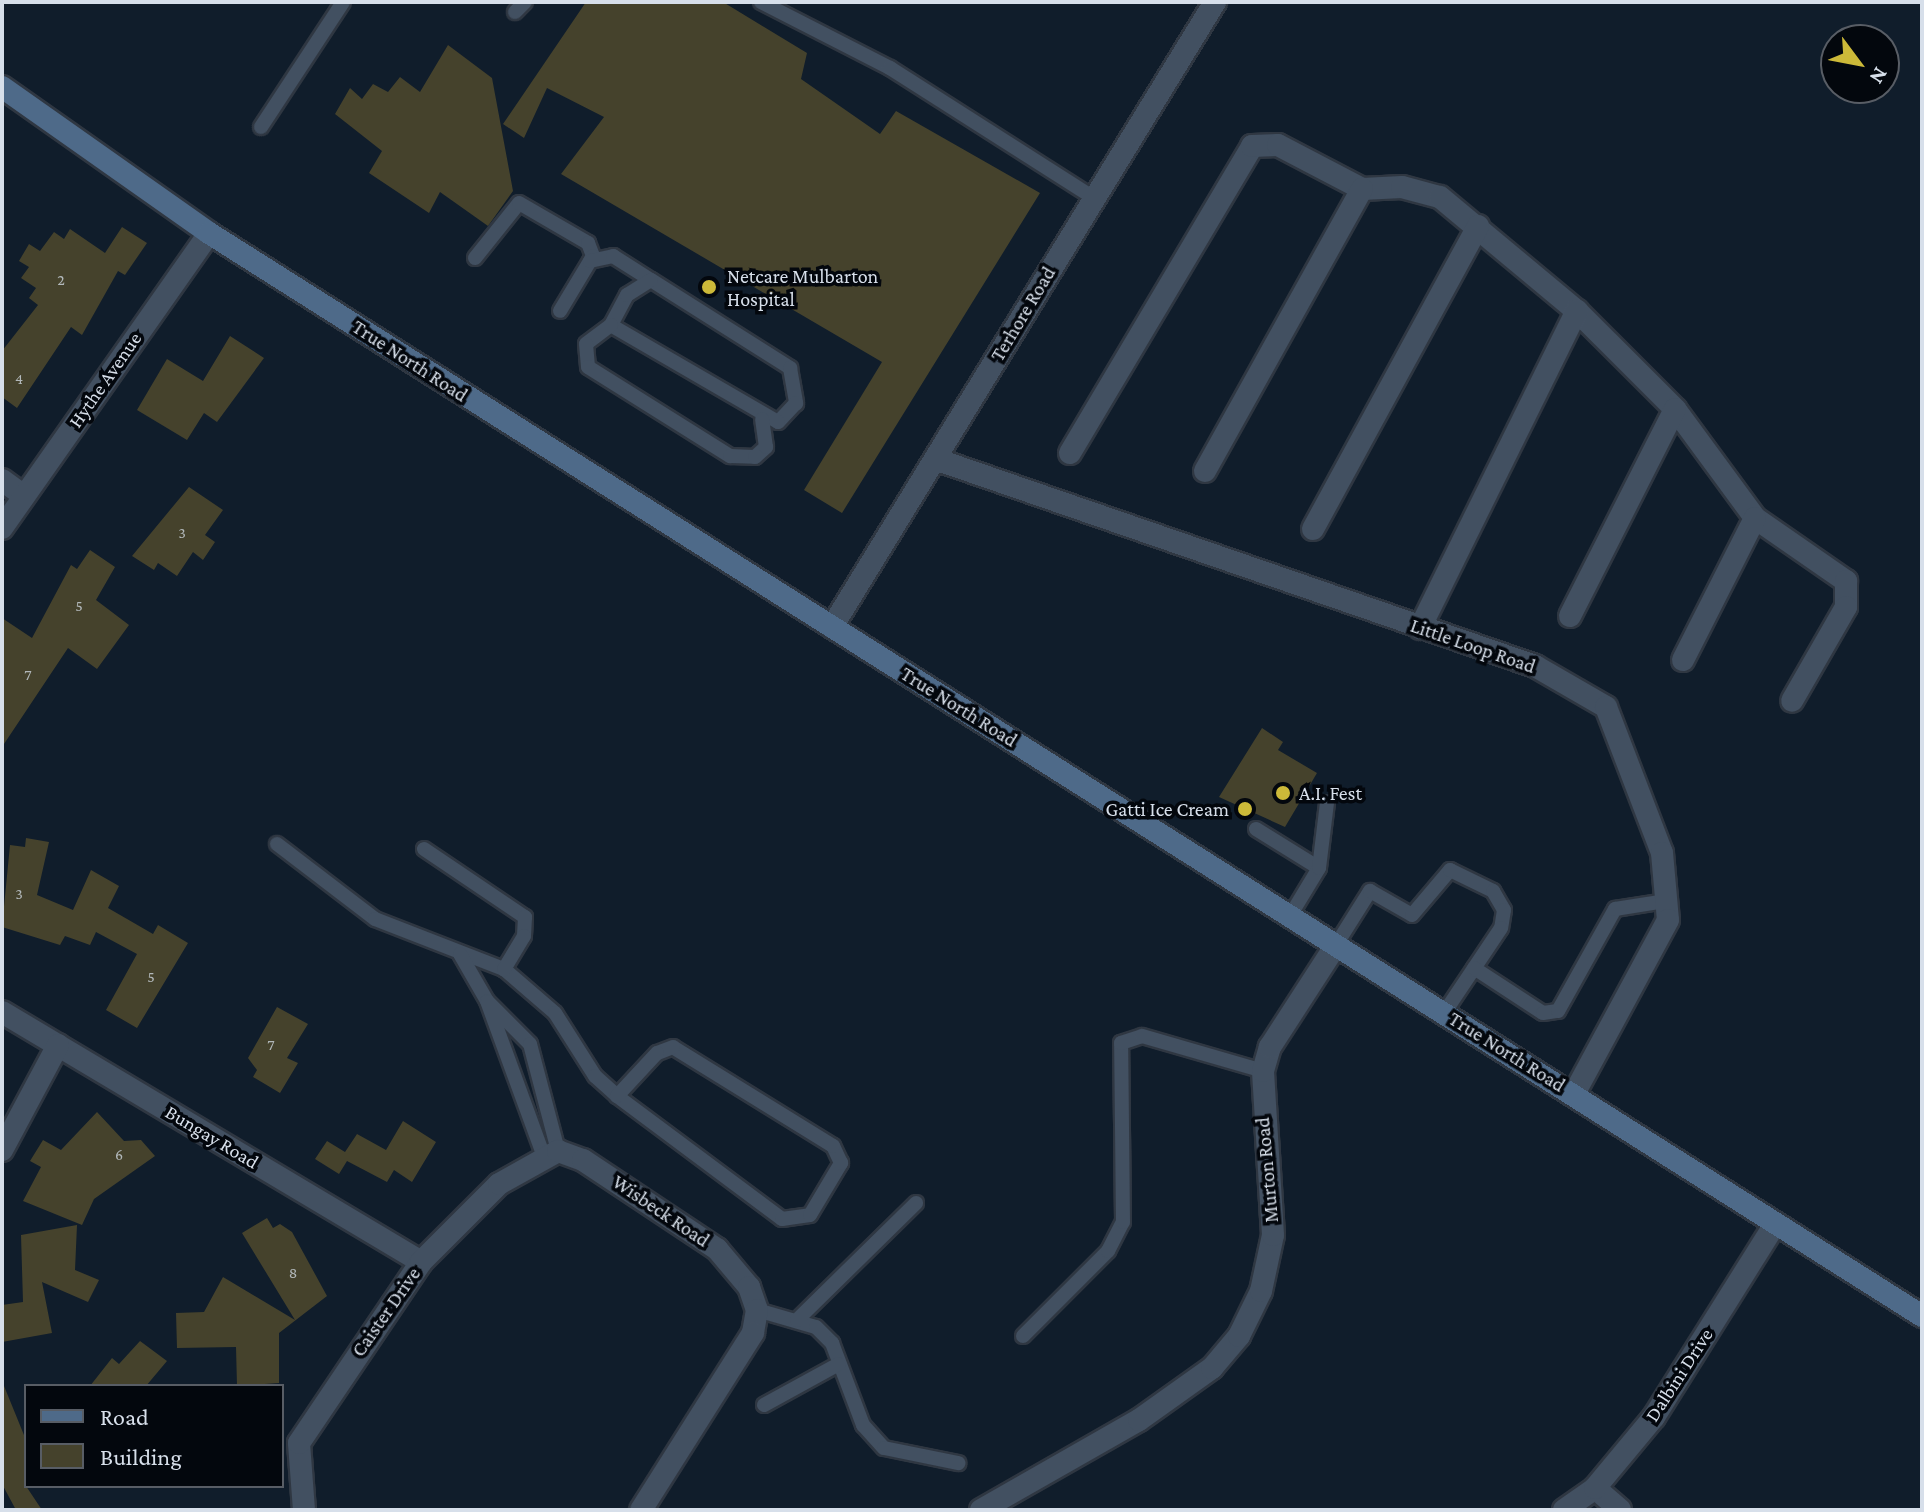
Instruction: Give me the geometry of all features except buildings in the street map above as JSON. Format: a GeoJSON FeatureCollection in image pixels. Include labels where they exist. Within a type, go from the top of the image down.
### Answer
{"type":"FeatureCollection","features":[{"type":"Feature","properties":{"kind":"main road","name":"True North Road"},"geometry":{"type":"LineString","coordinates":[[2,87],[209,233],[1922,1316]]}},
{"type":"Feature","properties":{"kind":"street","name":"Terhore Road"},"geometry":{"type":"LineString","coordinates":[[832,627],[1215,2]]}},
{"type":"Feature","properties":{"kind":"street"},"geometry":{"type":"LineString","coordinates":[[1070,453],[1252,146],[1278,145],[1362,189],[1402,187],[1440,197],[1577,311],[1675,409],[1755,518],[1837,572],[1849,595],[1792,701]]}},
{"type":"Feature","properties":{"kind":"street"},"geometry":{"type":"LineString","coordinates":[[1205,471],[1362,189]]}},
{"type":"Feature","properties":{"kind":"street"},"geometry":{"type":"LineString","coordinates":[[1313,529],[1478,226]]}},
{"type":"Feature","properties":{"kind":"street","name":"Hythe Avenue"},"geometry":{"type":"LineString","coordinates":[[2,528],[209,233]]}},
{"type":"Feature","properties":{"kind":"street"},"geometry":{"type":"LineString","coordinates":[[1420,628],[1577,311]]}},
{"type":"Feature","properties":{"kind":"street"},"geometry":{"type":"LineString","coordinates":[[1570,616],[1675,409]]}},
{"type":"Feature","properties":{"kind":"street","name":"Little Loop Road"},"geometry":{"type":"LineString","coordinates":[[935,459],[1535,666],[1606,707],[1662,853],[1666,901],[1654,956],[1574,1094]]}},
{"type":"Feature","properties":{"kind":"street"},"geometry":{"type":"LineString","coordinates":[[2,480],[24,496]]}},
{"type":"Feature","properties":{"kind":"street"},"geometry":{"type":"LineString","coordinates":[[1683,660],[1755,518]]}},
{"type":"Feature","properties":{"kind":"street","name":"Murton Road"},"geometry":{"type":"LineString","coordinates":[[981,1510],[1139,1420],[1212,1368],[1239,1336],[1261,1291],[1273,1235],[1263,1071],[1276,1036],[1336,945]]}},
{"type":"Feature","properties":{"kind":"street","name":"Bungay Road"},"geometry":{"type":"LineString","coordinates":[[2,1012],[421,1262]]}},
{"type":"Feature","properties":{"kind":"street"},"geometry":{"type":"LineString","coordinates":[[2,1150],[58,1045]]}},
{"type":"Feature","properties":{"kind":"street","name":"Caister Drive"},"geometry":{"type":"LineString","coordinates":[[304,1510],[299,1443],[421,1262],[499,1184],[551,1152]]}},
{"type":"Feature","properties":{"kind":"street","name":"Wisbeck Road"},"geometry":{"type":"LineString","coordinates":[[551,1152],[583,1160],[717,1249],[749,1287],[757,1310]]}},
{"type":"Feature","properties":{"kind":"street","name":"Dalbini Drive"},"geometry":{"type":"LineString","coordinates":[[1564,1510],[1595,1488],[1654,1417],[1775,1224]]}},
{"type":"Feature","properties":{"kind":"street"},"geometry":{"type":"LineString","coordinates":[[641,1510],[753,1333],[757,1310]]}},
{"type":"Feature","properties":{"kind":"street"},"geometry":{"type":"LineString","coordinates":[[1595,1488],[1620,1510]]}},
{"type":"Feature","properties":{"kind":"lane"},"geometry":{"type":"LineString","coordinates":[[261,127],[343,2]]}},
{"type":"Feature","properties":{"kind":"lane"},"geometry":{"type":"LineString","coordinates":[[761,2],[890,68],[1094,198]]}},
{"type":"Feature","properties":{"kind":"lane"},"geometry":{"type":"LineString","coordinates":[[475,258],[521,203],[592,246],[590,261],[560,311]]}},
{"type":"Feature","properties":{"kind":"lane"},"geometry":{"type":"LineString","coordinates":[[590,261],[613,256],[790,368],[796,403],[778,422],[762,419],[611,325]]}},
{"type":"Feature","properties":{"kind":"lane"},"geometry":{"type":"LineString","coordinates":[[651,280],[627,295],[611,325],[586,344],[588,367],[717,448],[755,457],[766,447],[762,419]]}},
{"type":"Feature","properties":{"kind":"lane"},"geometry":{"type":"LineString","coordinates":[[1290,916],[1319,868],[1327,803]]}},
{"type":"Feature","properties":{"kind":"lane"},"geometry":{"type":"LineString","coordinates":[[1256,829],[1319,868]]}},
{"type":"Feature","properties":{"kind":"lane"},"geometry":{"type":"LineString","coordinates":[[277,844],[375,919],[504,969],[555,1013],[595,1076],[617,1096],[792,1223],[810,1215],[841,1163],[833,1146],[673,1047],[657,1053],[617,1096]]}},
{"type":"Feature","properties":{"kind":"lane"},"geometry":{"type":"LineString","coordinates":[[424,849],[525,917],[524,936],[504,969]]}},
{"type":"Feature","properties":{"kind":"lane"},"geometry":{"type":"LineString","coordinates":[[1336,945],[1363,895],[1370,891],[1412,915],[1450,870],[1493,891],[1504,910],[1474,968],[1444,1013]]}},
{"type":"Feature","properties":{"kind":"lane"},"geometry":{"type":"LineString","coordinates":[[1474,968],[1543,1013],[1558,1011],[1615,909],[1666,901]]}},
{"type":"Feature","properties":{"kind":"lane"},"geometry":{"type":"LineString","coordinates":[[460,954],[487,1001],[551,1152]]}},
{"type":"Feature","properties":{"kind":"lane"},"geometry":{"type":"LineString","coordinates":[[487,1001],[530,1044],[551,1152]]}},
{"type":"Feature","properties":{"kind":"lane"},"geometry":{"type":"LineString","coordinates":[[1023,1336],[1108,1251],[1123,1222],[1121,1043],[1142,1036],[1263,1071]]}},
{"type":"Feature","properties":{"kind":"lane"},"geometry":{"type":"LineString","coordinates":[[797,1320],[916,1203]]}},
{"type":"Feature","properties":{"kind":"lane"},"geometry":{"type":"LineString","coordinates":[[757,1310],[797,1320],[832,1343],[872,1438],[898,1453],[958,1463]]}},
{"type":"Feature","properties":{"kind":"lane"},"geometry":{"type":"LineString","coordinates":[[764,1405],[839,1364]]}},
{"type":"Feature","properties":{"kind":"place","name":"Netcare Mulbarton Hospital"},"geometry":{"type":"Point","coordinates":[709,287]}},
{"type":"Feature","properties":{"kind":"place","name":"A.I. Fest"},"geometry":{"type":"Point","coordinates":[1283,793]}},
{"type":"Feature","properties":{"kind":"place","name":"Gatti Ice Cream"},"geometry":{"type":"Point","coordinates":[1245,809]}}]}
